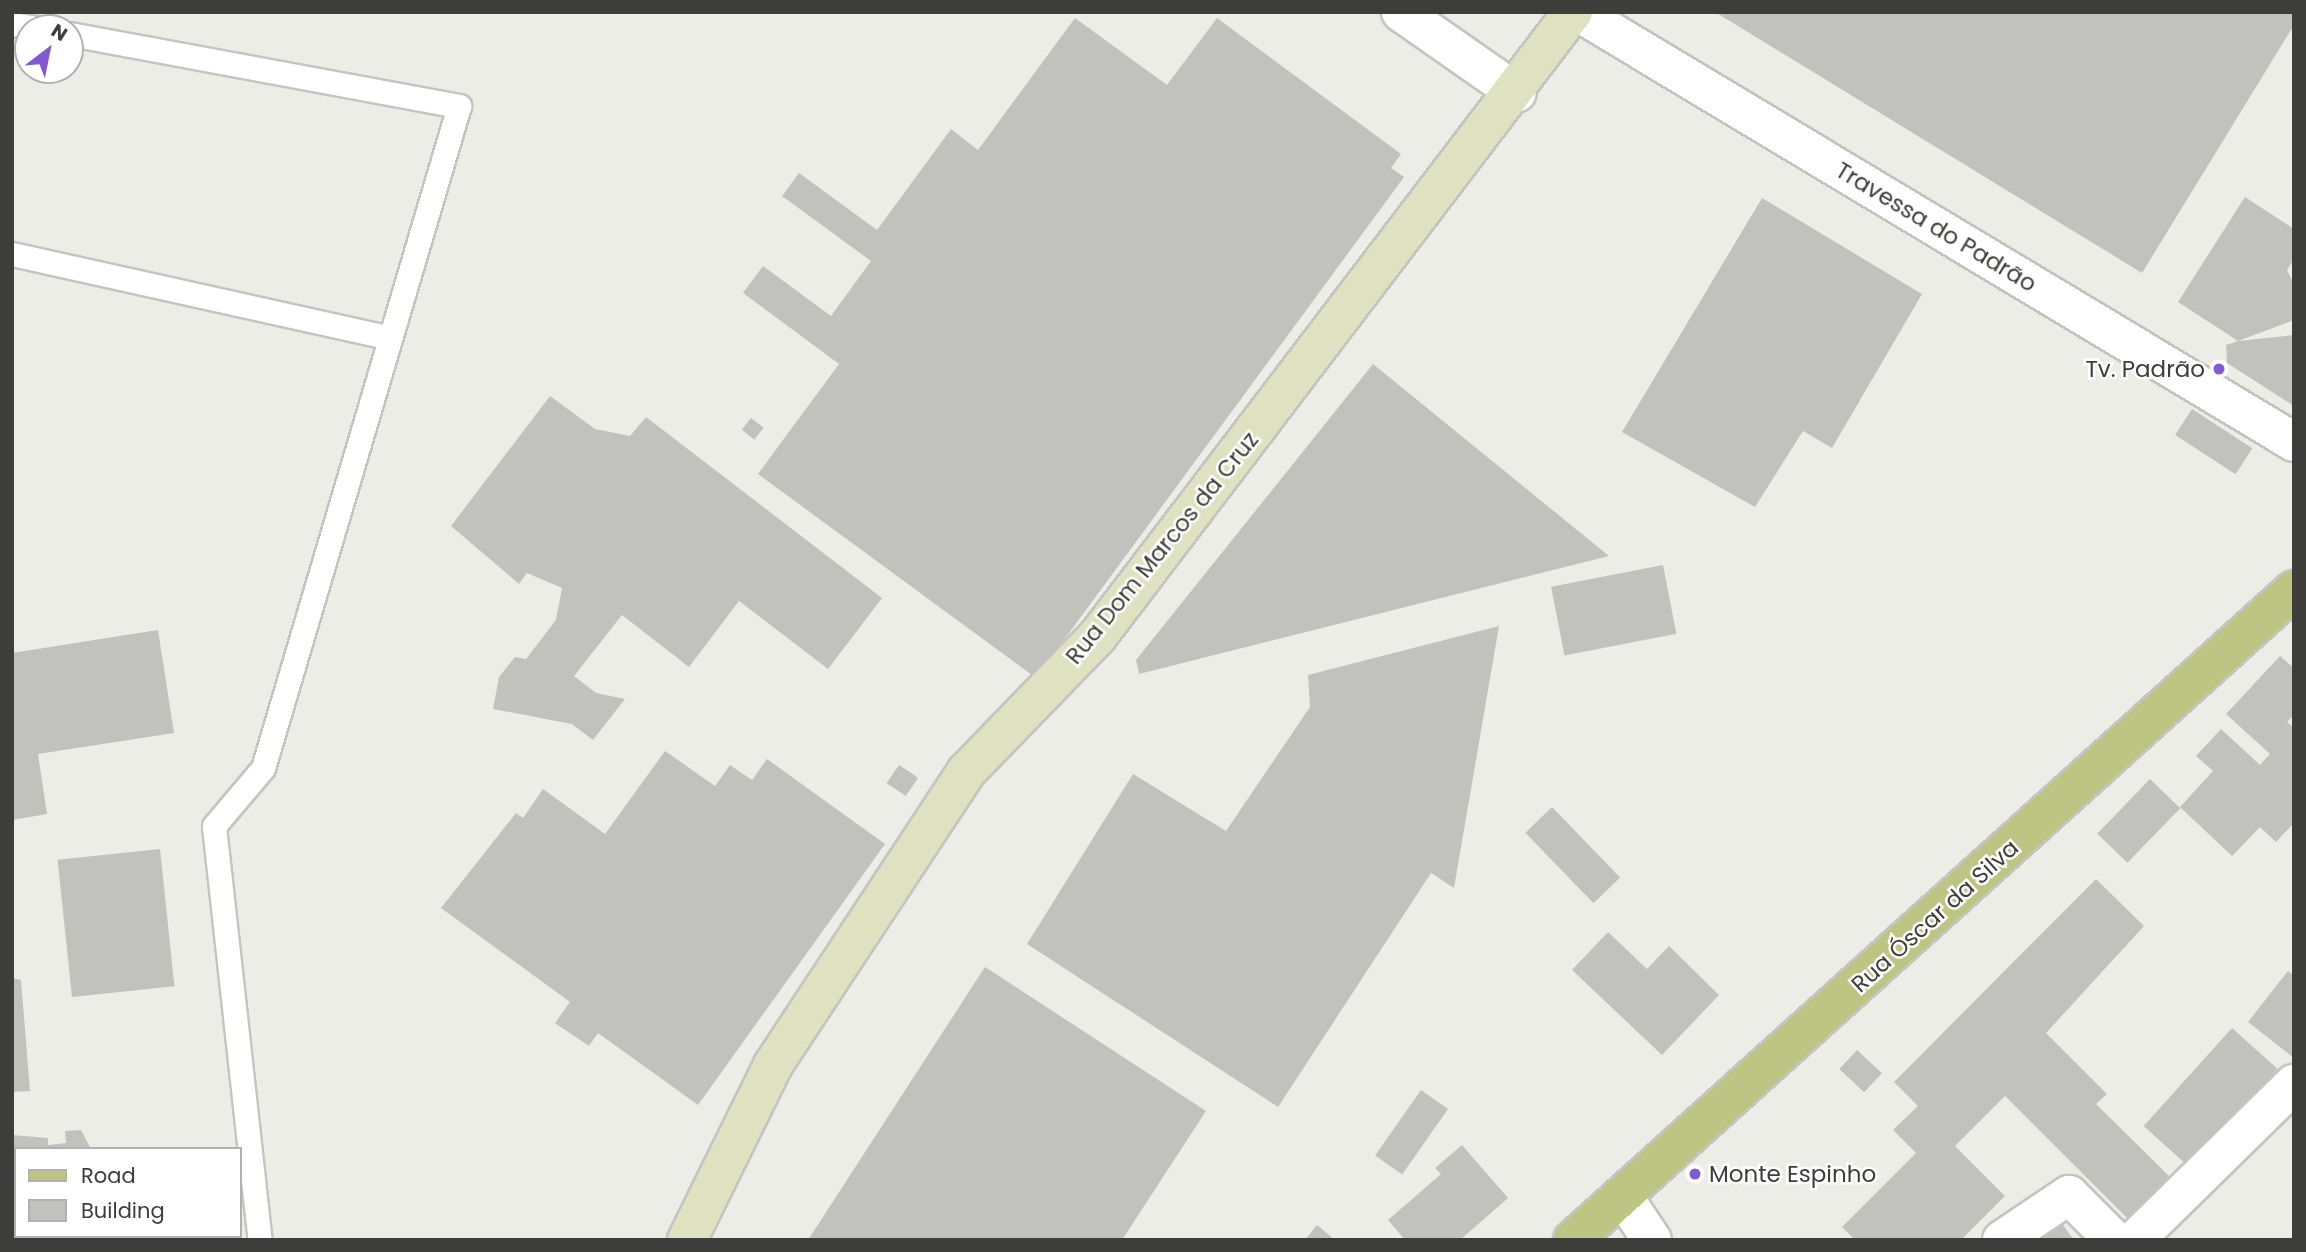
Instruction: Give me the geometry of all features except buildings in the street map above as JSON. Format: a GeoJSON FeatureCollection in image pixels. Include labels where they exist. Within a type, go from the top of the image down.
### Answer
{"type":"FeatureCollection","features":[{"type":"Feature","properties":{"kind":"main road","name":"Rua Óscar da Silva"},"geometry":{"type":"LineString","coordinates":[[1573,1240],[1624,1198],[2294,590]]}},
{"type":"Feature","properties":{"kind":"street"},"geometry":{"type":"LineString","coordinates":[[1401,12],[1517,93]]}},
{"type":"Feature","properties":{"kind":"street","name":"Rua Dom Marcos da Cruz"},"geometry":{"type":"LineString","coordinates":[[687,1240],[773,1065],[967,771],[1097,637],[1517,93],[1576,12]]}},
{"type":"Feature","properties":{"kind":"street","name":"Travessa do Padrão"},"geometry":{"type":"LineString","coordinates":[[1576,12],[2294,442]]}},
{"type":"Feature","properties":{"kind":"street"},"geometry":{"type":"LineString","coordinates":[[2135,1240],[2294,1084]]}},
{"type":"Feature","properties":{"kind":"street"},"geometry":{"type":"LineString","coordinates":[[2002,1240],[2069,1195],[2114,1240]]}},
{"type":"Feature","properties":{"kind":"street"},"geometry":{"type":"LineString","coordinates":[[1624,1198],[1651,1240]]}},
{"type":"Feature","properties":{"kind":"lane"},"geometry":{"type":"LineString","coordinates":[[84,37],[459,106],[263,768],[214,826],[260,1240]]}},
{"type":"Feature","properties":{"kind":"lane"},"geometry":{"type":"LineString","coordinates":[[12,254],[390,338]]}},
{"type":"Feature","properties":{"kind":"place","name":"Tv. Padrão"},"geometry":{"type":"Point","coordinates":[2219,369]}},
{"type":"Feature","properties":{"kind":"place","name":"Monte Espinho"},"geometry":{"type":"Point","coordinates":[1695,1174]}}]}
